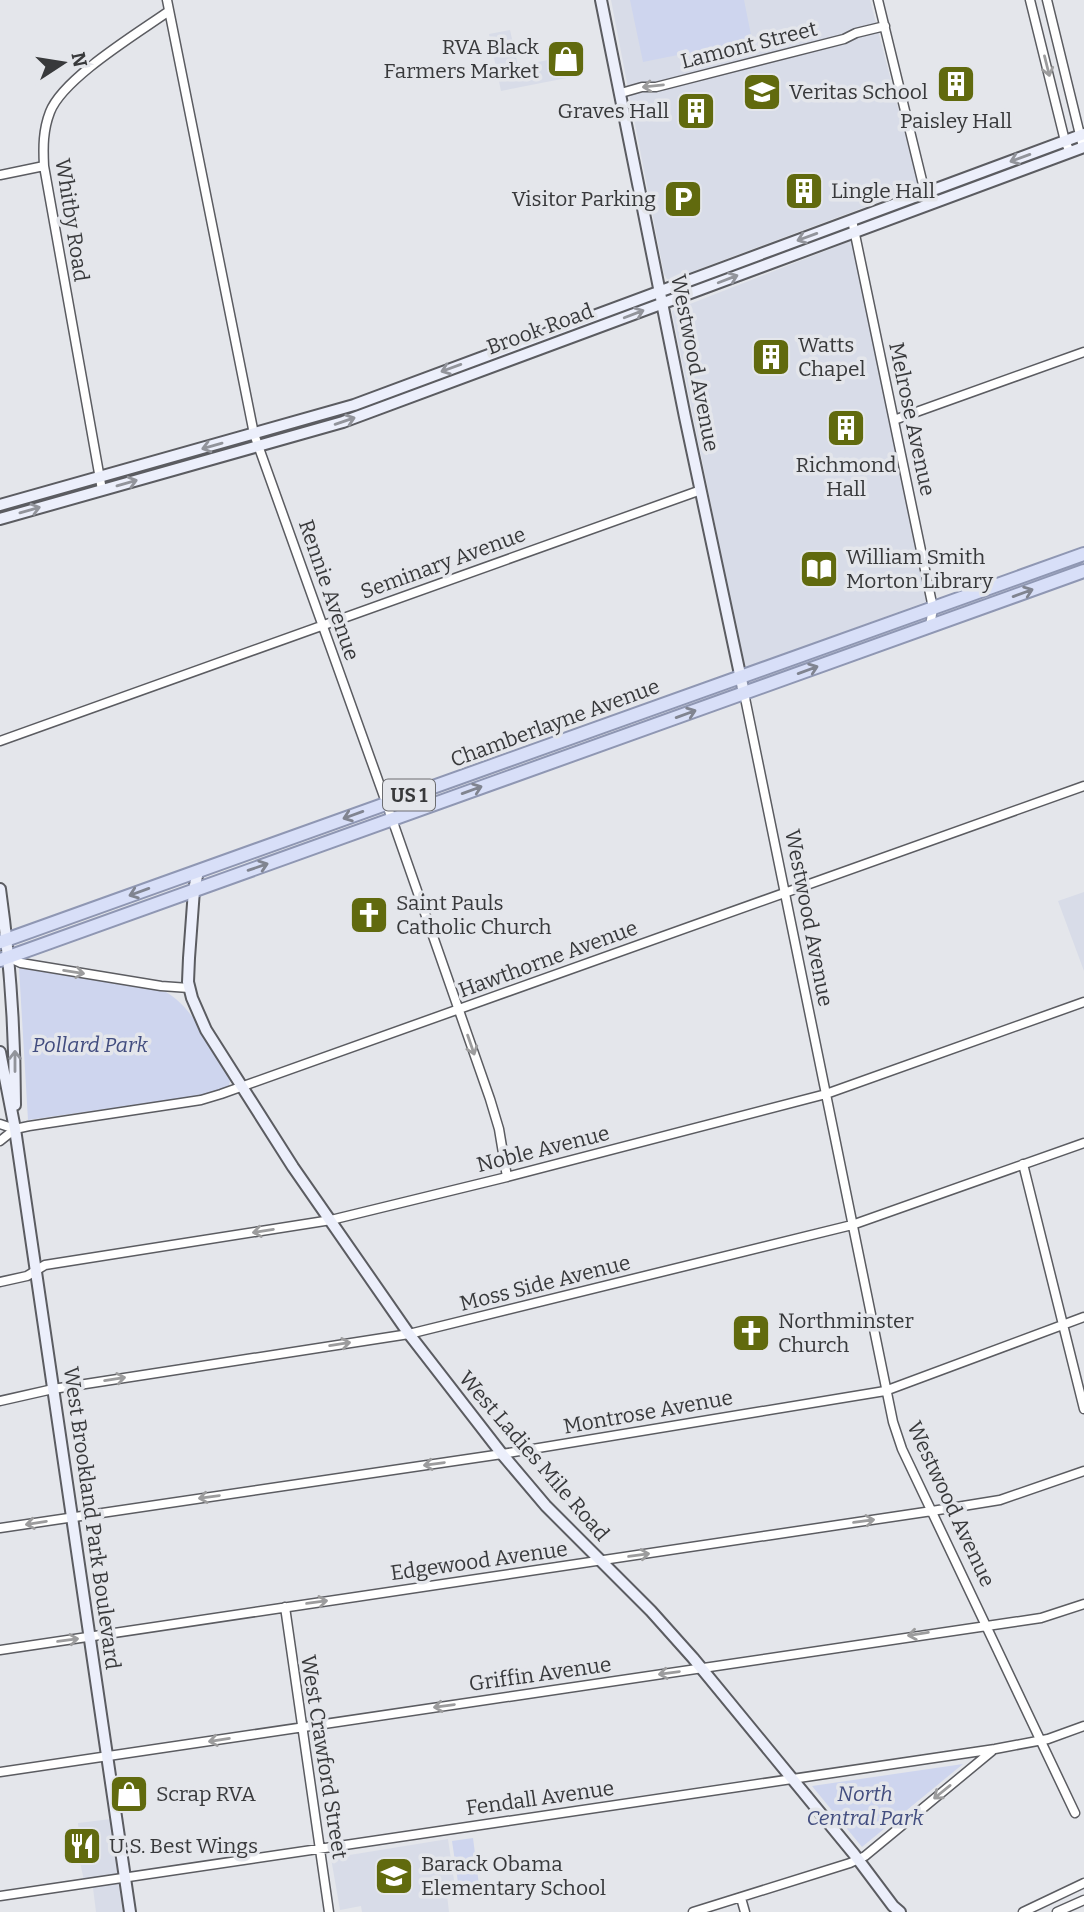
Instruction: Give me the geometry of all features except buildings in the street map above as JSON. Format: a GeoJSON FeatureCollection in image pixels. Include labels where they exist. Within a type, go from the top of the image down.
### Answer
{"type":"FeatureCollection","features":[{"type":"Feature","properties":{"kind":"main road","name":"Westwood Avenue"},"geometry":{"type":"LineString","coordinates":[[601,0],[744,693]]}},
{"type":"Feature","properties":{"kind":"main road","name":"Brook Road"},"geometry":{"type":"LineString","coordinates":[[0,505],[354,405],[1082,134]]}},
{"type":"Feature","properties":{"kind":"main road","name":"Brook Road"},"geometry":{"type":"LineString","coordinates":[[0,519],[357,417],[1084,147]]}},
{"type":"Feature","properties":{"kind":"main road","name":"Chamberlayne Avenue"},"geometry":{"type":"LineString","coordinates":[[3,941],[1084,554]]}},
{"type":"Feature","properties":{"kind":"main road","name":"Chamberlayne Avenue"},"geometry":{"type":"LineString","coordinates":[[4,958],[1084,571]]}},
{"type":"Feature","properties":{"kind":"main road","name":"West Ladies Mile Road"},"geometry":{"type":"LineString","coordinates":[[198,871],[194,890],[189,988],[201,1020],[241,1087],[409,1334],[502,1454],[546,1506],[651,1611],[702,1668],[858,1859],[888,1900],[901,1912]]}},
{"type":"Feature","properties":{"kind":"main road","name":"West Brookland Park Boulevard"},"geometry":{"type":"LineString","coordinates":[[0,889],[4,958],[15,1052],[15,1129]]}},
{"type":"Feature","properties":{"kind":"main road","name":"West Brookland Park Boulevard"},"geometry":{"type":"LineString","coordinates":[[0,1052],[15,1129],[130,1912]]}},
{"type":"Feature","properties":{"kind":"street","name":"Rennie Avenue"},"geometry":{"type":"LineString","coordinates":[[167,0],[254,434],[495,1114],[507,1177]]}},
{"type":"Feature","properties":{"kind":"street"},"geometry":{"type":"LineString","coordinates":[[878,0],[928,205]]}},
{"type":"Feature","properties":{"kind":"street"},"geometry":{"type":"LineString","coordinates":[[1030,0],[1070,152]]}},
{"type":"Feature","properties":{"kind":"street"},"geometry":{"type":"LineString","coordinates":[[1046,0],[1084,147]]}},
{"type":"Feature","properties":{"kind":"street","name":"Whitby Road"},"geometry":{"type":"LineString","coordinates":[[102,490],[44,166],[43,134],[51,109],[75,79],[169,10]]}},
{"type":"Feature","properties":{"kind":"street","name":"Lamont Street"},"geometry":{"type":"LineString","coordinates":[[621,93],[703,76],[885,26]]}},
{"type":"Feature","properties":{"kind":"street"},"geometry":{"type":"LineString","coordinates":[[0,175],[44,166]]}},
{"type":"Feature","properties":{"kind":"street","name":"Melrose Avenue"},"geometry":{"type":"LineString","coordinates":[[852,220],[933,608],[930,626]]}},
{"type":"Feature","properties":{"kind":"street"},"geometry":{"type":"LineString","coordinates":[[894,420],[1084,352]]}},
{"type":"Feature","properties":{"kind":"street","name":"Seminary Avenue"},"geometry":{"type":"LineString","coordinates":[[0,741],[701,490]]}},
{"type":"Feature","properties":{"kind":"street","name":"Westwood Avenue"},"geometry":{"type":"LineString","coordinates":[[744,693],[885,1391],[902,1449],[1075,1813]]}},
{"type":"Feature","properties":{"kind":"street","name":"Hawthorne Avenue"},"geometry":{"type":"LineString","coordinates":[[0,1124],[15,1129],[201,1100],[1084,786]]}},
{"type":"Feature","properties":{"kind":"street"},"geometry":{"type":"LineString","coordinates":[[4,958],[161,986],[189,988]]}},
{"type":"Feature","properties":{"kind":"street","name":"Noble Avenue"},"geometry":{"type":"LineString","coordinates":[[0,1283],[27,1276],[45,1265],[331,1220],[507,1177],[825,1094],[1084,1002]]}},
{"type":"Feature","properties":{"kind":"street","name":"Hawthorne Avenue"},"geometry":{"type":"LineString","coordinates":[[0,1141],[15,1129]]}},
{"type":"Feature","properties":{"kind":"street","name":"Moss Side Avenue"},"geometry":{"type":"LineString","coordinates":[[0,1401],[53,1389],[409,1334],[852,1225],[1084,1143]]}},
{"type":"Feature","properties":{"kind":"street"},"geometry":{"type":"LineString","coordinates":[[1023,1164],[1084,1409]]}},
{"type":"Feature","properties":{"kind":"street","name":"Montrose Avenue"},"geometry":{"type":"LineString","coordinates":[[0,1528],[502,1454],[885,1391],[1084,1317]]}},
{"type":"Feature","properties":{"kind":"street","name":"Edgewood Avenue"},"geometry":{"type":"LineString","coordinates":[[0,1650],[1000,1500],[1084,1471]]}},
{"type":"Feature","properties":{"kind":"street","name":"Griffin Avenue"},"geometry":{"type":"LineString","coordinates":[[0,1772],[1041,1618],[1084,1604]]}},
{"type":"Feature","properties":{"kind":"street","name":"West Crawford Street"},"geometry":{"type":"LineString","coordinates":[[285,1607],[329,1912]]}},
{"type":"Feature","properties":{"kind":"street","name":"Fendall Avenue"},"geometry":{"type":"LineString","coordinates":[[0,1896],[995,1749],[1041,1740],[1084,1726]]}},
{"type":"Feature","properties":{"kind":"street"},"geometry":{"type":"LineString","coordinates":[[693,1912],[858,1859],[995,1749]]}},
{"type":"Feature","properties":{"kind":"street"},"geometry":{"type":"LineString","coordinates":[[1023,1912],[1084,1883]]}},
{"type":"Feature","properties":{"kind":"street"},"geometry":{"type":"LineString","coordinates":[[741,1898],[745,1912]]}},
{"type":"Feature","properties":{"kind":"street"},"geometry":{"type":"LineString","coordinates":[[1056,1912],[1084,1900]]}},
{"type":"Feature","properties":{"kind":"shaded area","name":"Veritas School"},"geometry":{"type":"Polygon","coordinates":[[[611,0],[870,0],[918,184],[916,188],[667,279],[611,0]]]}},
{"type":"Feature","properties":{"kind":"shaded area","name":"RVA Black Farmers Market"},"geometry":{"type":"Polygon","coordinates":[[[510,30],[518,66],[578,54],[582,75],[501,91],[489,34],[510,30]]]}},
{"type":"Feature","properties":{"kind":"shaded area"},"geometry":{"type":"Polygon","coordinates":[[[853,240],[928,601],[744,669],[672,311],[853,240]]]}},
{"type":"Feature","properties":{"kind":"shaded area"},"geometry":{"type":"Polygon","coordinates":[[[1084,892],[1084,971],[1058,901],[1084,892]]]}},
{"type":"Feature","properties":{"kind":"shaded area"},"geometry":{"type":"Polygon","coordinates":[[[111,1819],[125,1912],[96,1912],[92,1880],[84,1881],[80,1862],[73,1854],[72,1841],[79,1835],[78,1823],[111,1819]]]}},
{"type":"Feature","properties":{"kind":"shaded area","name":"Barack Obama Elementary School"},"geometry":{"type":"Polygon","coordinates":[[[448,1839],[456,1894],[447,1895],[449,1912],[362,1912],[361,1906],[340,1910],[331,1858],[448,1839]]]}},
{"type":"Feature","properties":{"kind":"green space"},"geometry":{"type":"Polygon","coordinates":[[[630,0],[744,0],[752,40],[643,62],[630,0]]]}},
{"type":"Feature","properties":{"kind":"green space","name":"Pollard Park"},"geometry":{"type":"Polygon","coordinates":[[[19,968],[166,992],[194,1018],[228,1075],[229,1087],[204,1095],[28,1120],[19,968]]]}},
{"type":"Feature","properties":{"kind":"green space","name":"North Central Park"},"geometry":{"type":"Polygon","coordinates":[[[963,1764],[862,1847],[812,1786],[963,1764]]]}},
{"type":"Feature","properties":{"kind":"green space"},"geometry":{"type":"Polygon","coordinates":[[[473,1838],[479,1885],[459,1889],[452,1841],[473,1838]]]}},
{"type":"Feature","properties":{"kind":"place","name":"RVA Black Farmers Market"},"geometry":{"type":"Point","coordinates":[566,59]}},
{"type":"Feature","properties":{"kind":"place","name":"Paisley Hall"},"geometry":{"type":"Point","coordinates":[956,84]}},
{"type":"Feature","properties":{"kind":"place","name":"Veritas School"},"geometry":{"type":"Point","coordinates":[762,92]}},
{"type":"Feature","properties":{"kind":"place","name":"Graves Hall"},"geometry":{"type":"Point","coordinates":[696,111]}},
{"type":"Feature","properties":{"kind":"place","name":"Lingle Hall"},"geometry":{"type":"Point","coordinates":[804,191]}},
{"type":"Feature","properties":{"kind":"place","name":"Visitor Parking"},"geometry":{"type":"Point","coordinates":[683,199]}},
{"type":"Feature","properties":{"kind":"place","name":"Watts Chapel"},"geometry":{"type":"Point","coordinates":[771,357]}},
{"type":"Feature","properties":{"kind":"place","name":"Richmond Hall"},"geometry":{"type":"Point","coordinates":[846,428]}},
{"type":"Feature","properties":{"kind":"place","name":"William Smith Morton Library"},"geometry":{"type":"Point","coordinates":[819,569]}},
{"type":"Feature","properties":{"kind":"place","name":"Saint Pauls Catholic Church"},"geometry":{"type":"Point","coordinates":[369,915]}},
{"type":"Feature","properties":{"kind":"place","name":"Northminster Church"},"geometry":{"type":"Point","coordinates":[751,1333]}},
{"type":"Feature","properties":{"kind":"place","name":"Scrap RVA"},"geometry":{"type":"Point","coordinates":[129,1794]}},
{"type":"Feature","properties":{"kind":"place","name":"U.S. Best Wings"},"geometry":{"type":"Point","coordinates":[82,1846]}},
{"type":"Feature","properties":{"kind":"place","name":"Barack Obama Elementary School"},"geometry":{"type":"Point","coordinates":[394,1876]}}]}
